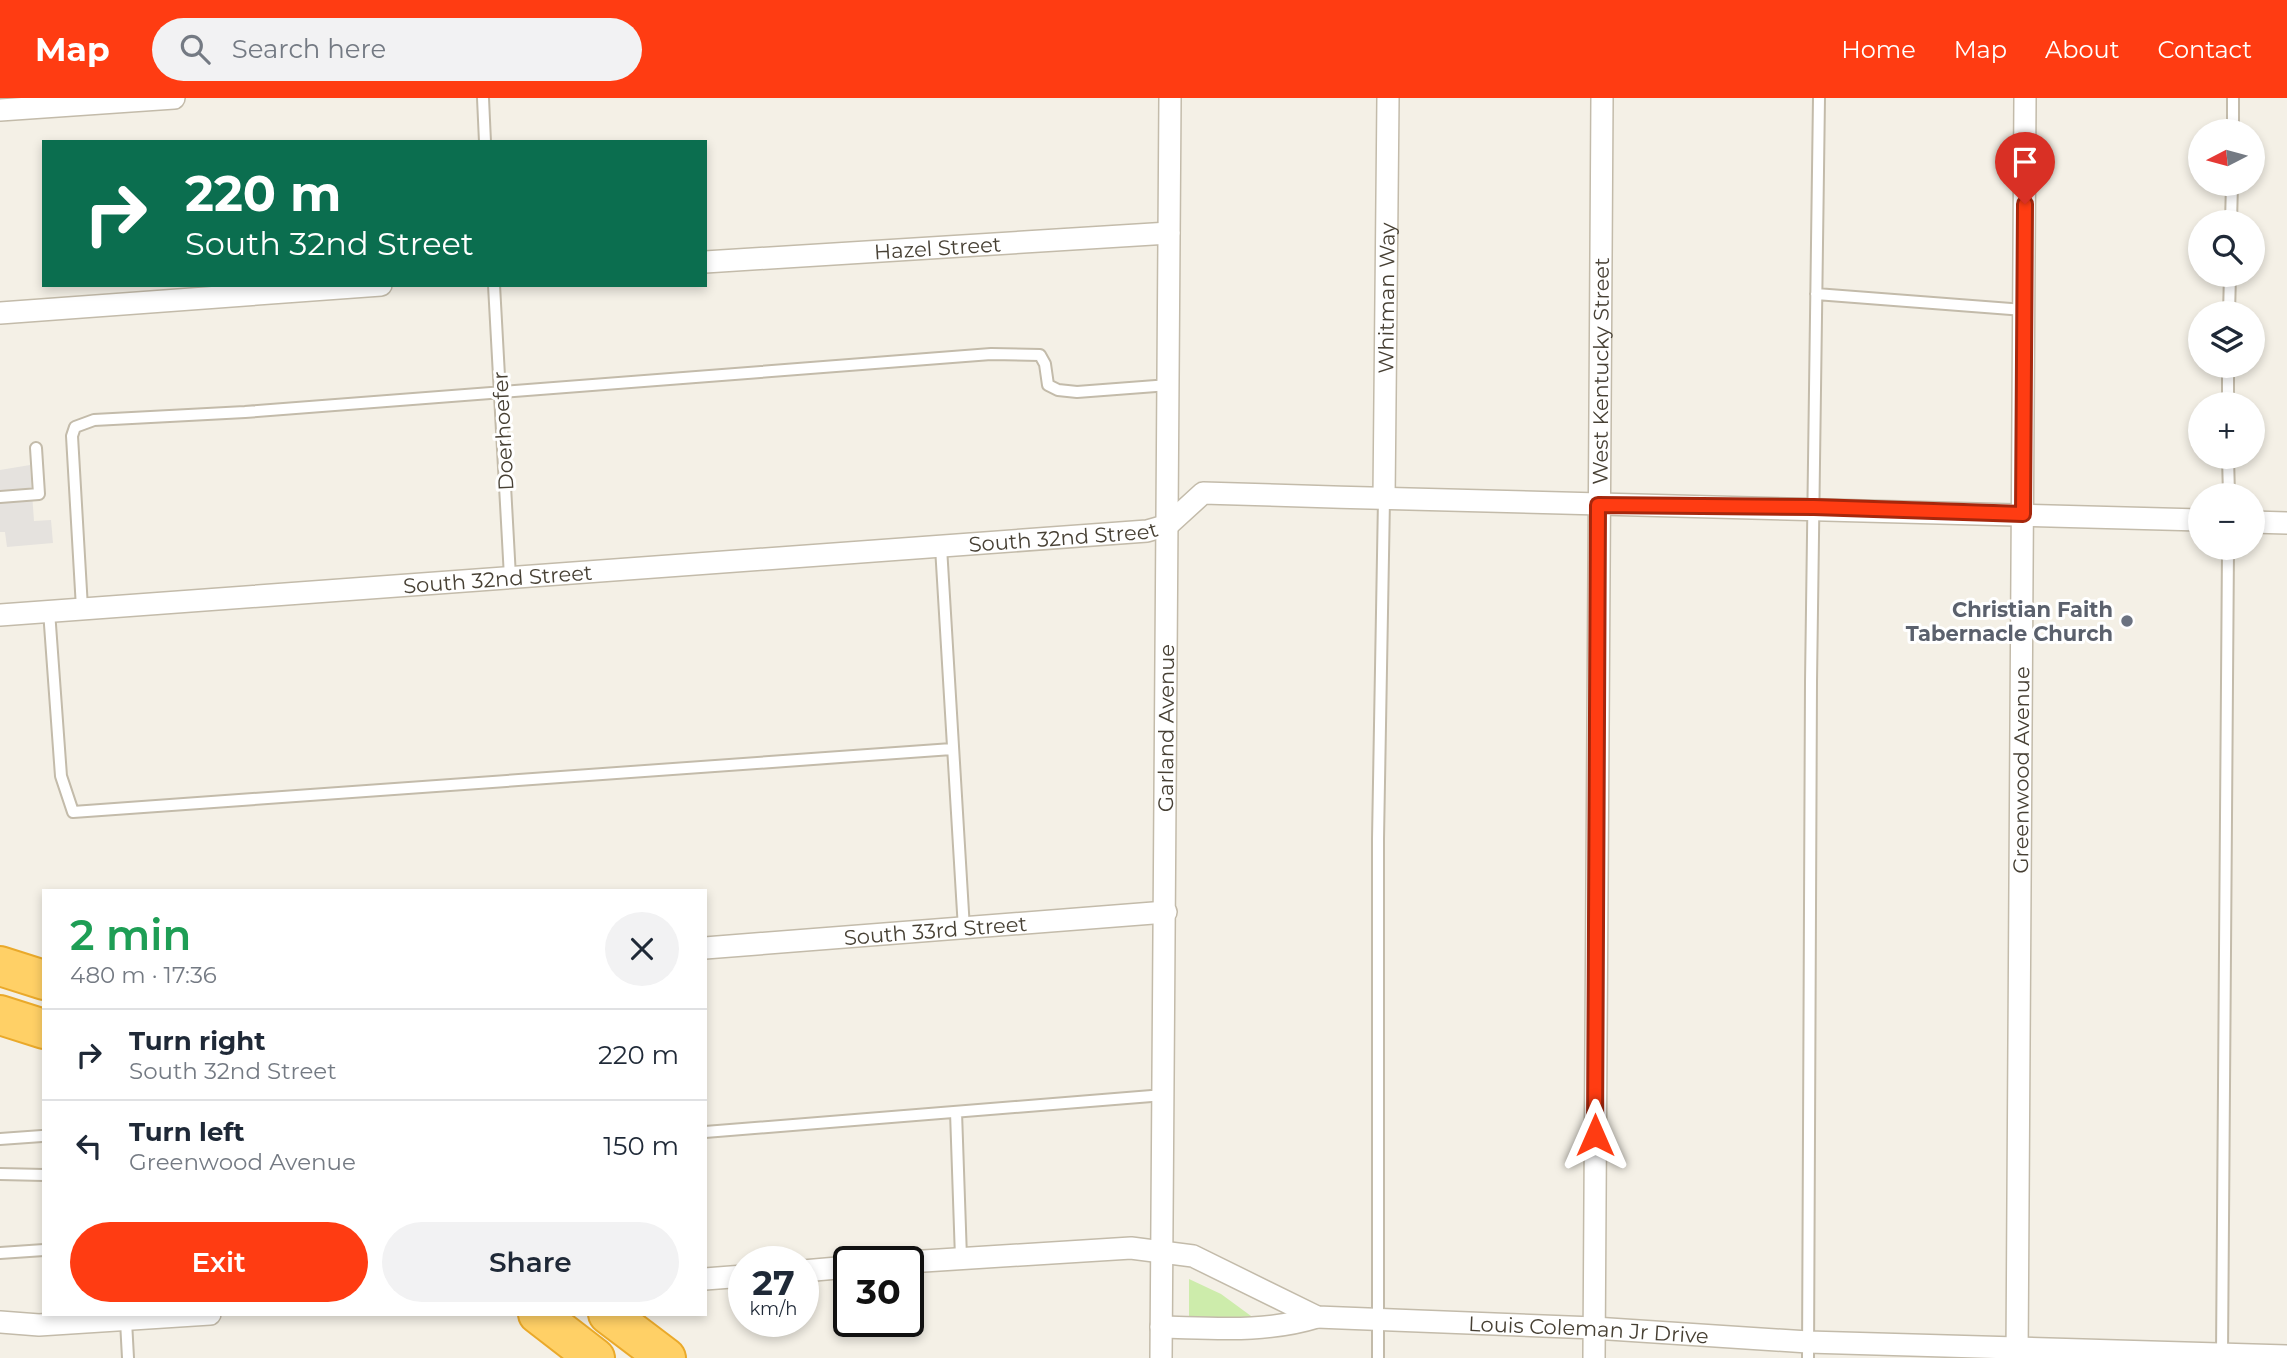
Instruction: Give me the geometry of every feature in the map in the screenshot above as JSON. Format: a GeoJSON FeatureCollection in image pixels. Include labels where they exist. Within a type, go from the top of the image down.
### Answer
{"type":"FeatureCollection","features":[{"type":"Feature","properties":{"kind":"highway"},"geometry":{"type":"LineString","coordinates":[[0,966],[42,979]]}},
{"type":"Feature","properties":{"kind":"highway"},"geometry":{"type":"LineString","coordinates":[[0,1015],[42,1028]]}},
{"type":"Feature","properties":{"kind":"highway"},"geometry":{"type":"LineString","coordinates":[[610,1316],[666,1358]]}},
{"type":"Feature","properties":{"kind":"highway"},"geometry":{"type":"LineString","coordinates":[[545,1320],[595,1358]]}},
{"type":"Feature","properties":{"kind":"street"},"geometry":{"type":"LineString","coordinates":[[0,110],[174,98]]}},
{"type":"Feature","properties":{"kind":"street","name":"Garland Avenue"},"geometry":{"type":"LineString","coordinates":[[1161,1358],[1170,98]]}},
{"type":"Feature","properties":{"kind":"street","name":"Whitman Way"},"geometry":{"type":"LineString","coordinates":[[1384,499],[1388,98]]}},
{"type":"Feature","properties":{"kind":"street","name":"West Kentucky Street"},"geometry":{"type":"LineString","coordinates":[[1594,1358],[1602,98]]}},
{"type":"Feature","properties":{"kind":"street","name":"Greenwood Avenue"},"geometry":{"type":"LineString","coordinates":[[2017,1353],[2025,98]]}},
{"type":"Feature","properties":{"kind":"street","name":"Hazel Street"},"geometry":{"type":"LineString","coordinates":[[707,262],[1169,233]]}},
{"type":"Feature","properties":{"kind":"street"},"geometry":{"type":"LineString","coordinates":[[0,313],[353,287]]}},
{"type":"Feature","properties":{"kind":"street","name":"South 32nd Street"},"geometry":{"type":"LineString","coordinates":[[0,615],[1147,531],[1168,525],[1203,492],[1598,505],[1814,507],[2188,520]]}},
{"type":"Feature","properties":{"kind":"street"},"geometry":{"type":"LineString","coordinates":[[2265,522],[2287,523]]}},
{"type":"Feature","properties":{"kind":"street","name":"South 33rd Street"},"geometry":{"type":"LineString","coordinates":[[707,948],[1166,912]]}},
{"type":"Feature","properties":{"kind":"street","name":"Louis Coleman Jr Drive"},"geometry":{"type":"LineString","coordinates":[[924,1261],[1131,1248],[1161,1251],[1193,1256],[1317,1317],[1594,1328],[1808,1350],[2287,1356]]}},
{"type":"Feature","properties":{"kind":"street"},"geometry":{"type":"LineString","coordinates":[[707,1279],[728,1277]]}},
{"type":"Feature","properties":{"kind":"street"},"geometry":{"type":"LineString","coordinates":[[0,1322],[66,1319],[125,1321],[186,1316]]}},
{"type":"Feature","properties":{"kind":"street"},"geometry":{"type":"LineString","coordinates":[[1161,1327],[1268,1328],[1287,1326],[1317,1317]]}},
{"type":"Feature","properties":{"kind":"lane"},"geometry":{"type":"LineString","coordinates":[[483,98],[485,140]]}},
{"type":"Feature","properties":{"kind":"lane"},"geometry":{"type":"LineString","coordinates":[[1808,1350],[1819,98]]}},
{"type":"Feature","properties":{"kind":"lane"},"geometry":{"type":"LineString","coordinates":[[2233,98],[2233,119]]}},
{"type":"Feature","properties":{"kind":"lane","name":"Doerhoefer"},"geometry":{"type":"LineString","coordinates":[[494,287],[510,577]]}},
{"type":"Feature","properties":{"kind":"lane"},"geometry":{"type":"LineString","coordinates":[[1816,294],[2024,310]]}},
{"type":"Feature","properties":{"kind":"lane"},"geometry":{"type":"LineString","coordinates":[[82,608],[72,442],[74,430],[78,425],[94,420],[246,412],[1028,353],[1042,357],[1046,383],[1058,390],[1077,393],[1169,385]]}},
{"type":"Feature","properties":{"kind":"lane"},"geometry":{"type":"LineString","coordinates":[[0,498],[39,494],[36,449]]}},
{"type":"Feature","properties":{"kind":"lane"},"geometry":{"type":"LineString","coordinates":[[1377,1358],[1378,839],[1384,499]]}},
{"type":"Feature","properties":{"kind":"lane"},"geometry":{"type":"LineString","coordinates":[[941,547],[964,929]]}},
{"type":"Feature","properties":{"kind":"lane"},"geometry":{"type":"LineString","coordinates":[[2222,1357],[2228,560]]}},
{"type":"Feature","properties":{"kind":"lane"},"geometry":{"type":"LineString","coordinates":[[49,611],[61,776],[73,812],[952,749]]}},
{"type":"Feature","properties":{"kind":"lane"},"geometry":{"type":"LineString","coordinates":[[707,1132],[1164,1095]]}},
{"type":"Feature","properties":{"kind":"lane"},"geometry":{"type":"LineString","coordinates":[[956,1112],[961,1258]]}},
{"type":"Feature","properties":{"kind":"lane"},"geometry":{"type":"LineString","coordinates":[[0,1139],[42,1136]]}},
{"type":"Feature","properties":{"kind":"lane"},"geometry":{"type":"LineString","coordinates":[[0,1174],[42,1175]]}},
{"type":"Feature","properties":{"kind":"lane"},"geometry":{"type":"LineString","coordinates":[[0,1253],[42,1251]]}},
{"type":"Feature","properties":{"kind":"lane"},"geometry":{"type":"LineString","coordinates":[[125,1321],[128,1358]]}},
{"type":"Feature","properties":{"kind":"green space"},"geometry":{"type":"Polygon","coordinates":[[[1189,1279],[1221,1294],[1251,1316],[1245,1319],[1189,1317],[1189,1279]]]}},
{"type":"Feature","properties":{"kind":"shaded area"},"geometry":{"type":"Polygon","coordinates":[[[30,465],[34,521],[51,520],[53,543],[7,547],[5,532],[0,532],[0,470],[30,465]]]}},
{"type":"Feature","properties":{"kind":"place","name":"Christian Faith Tabernacle Church"},"geometry":{"type":"Point","coordinates":[2127,621]}},
{"type":"Feature","properties":{"kind":"route"},"geometry":{"type":"LineString","coordinates":[[1595,1135],[1598,505],[1814,507],[2023,514],[2025,204]]}}]}
